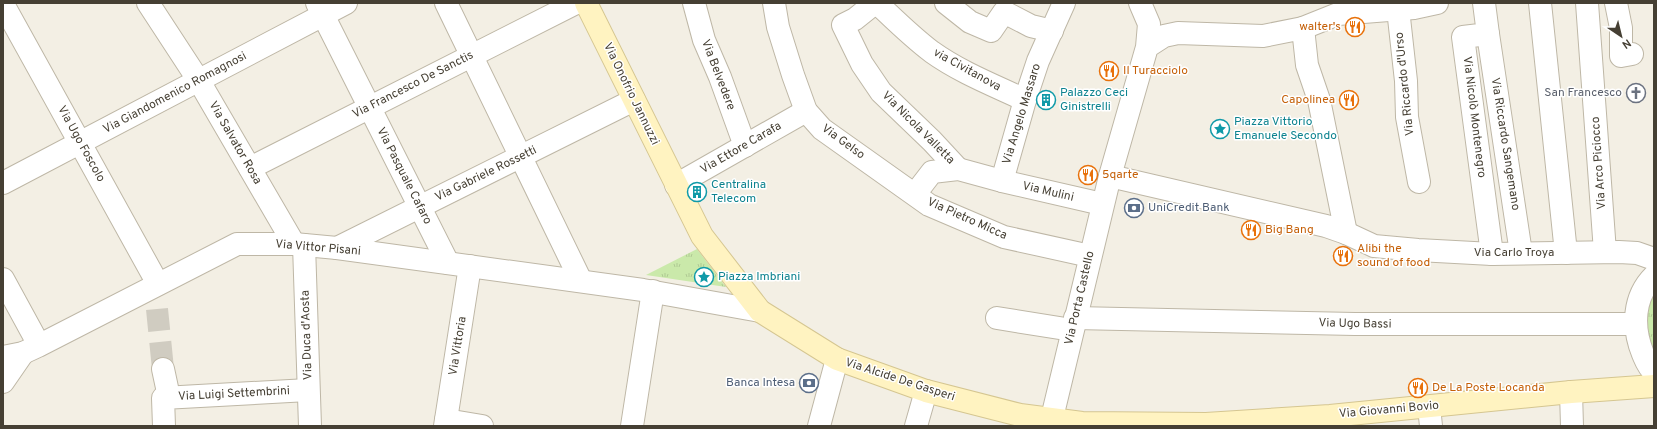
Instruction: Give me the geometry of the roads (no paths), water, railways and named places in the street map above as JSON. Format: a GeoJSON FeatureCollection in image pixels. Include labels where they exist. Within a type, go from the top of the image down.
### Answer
{"type":"FeatureCollection","features":[{"type":"Feature","properties":{"kind":"street","name":"Via Salvator Rosa"},"geometry":{"type":"LineString","coordinates":[[148,3],[199,81],[250,168],[299,244]]}},
{"type":"Feature","properties":{"kind":"street","name":"Via Giandomenico Romagnosi"},"geometry":{"type":"LineString","coordinates":[[3,183],[199,81],[320,9],[346,3]]}},
{"type":"Feature","properties":{"kind":"street"},"geometry":{"type":"LineString","coordinates":[[446,3],[581,282]]}},
{"type":"Feature","properties":{"kind":"street","name":"Via Francesco De Sanctis"},"geometry":{"type":"LineString","coordinates":[[250,168],[576,3]]}},
{"type":"Feature","properties":{"kind":"street","name":"Via Onofrio Jannuzzi"},"geometry":{"type":"LineString","coordinates":[[586,3],[676,185]]}},
{"type":"Feature","properties":{"kind":"street","name":"Via Belvedere"},"geometry":{"type":"LineString","coordinates":[[694,3],[704,40],[720,77],[745,146]]}},
{"type":"Feature","properties":{"kind":"street","name":"Via Gelso"},"geometry":{"type":"LineString","coordinates":[[774,3],[780,34],[806,111],[822,129],[915,194]]}},
{"type":"Feature","properties":{"kind":"street"},"geometry":{"type":"LineString","coordinates":[[850,16],[876,3]]}},
{"type":"Feature","properties":{"kind":"street","name":"via Civitanova"},"geometry":{"type":"LineString","coordinates":[[876,3],[933,52],[969,74],[1025,100]]}},
{"type":"Feature","properties":{"kind":"street"},"geometry":{"type":"LineString","coordinates":[[946,3],[970,22],[991,31],[1004,12],[1031,26],[1052,31]]}},
{"type":"Feature","properties":{"kind":"street","name":"Via Angelo Massaro"},"geometry":{"type":"LineString","coordinates":[[998,180],[1038,61],[1064,3]]}},
{"type":"Feature","properties":{"kind":"street"},"geometry":{"type":"LineString","coordinates":[[1147,47],[1164,36],[1178,33],[1263,36],[1303,28],[1338,14],[1437,3]]}},
{"type":"Feature","properties":{"kind":"street"},"geometry":{"type":"LineString","coordinates":[[1484,3],[1488,34]]}},
{"type":"Feature","properties":{"kind":"street"},"geometry":{"type":"LineString","coordinates":[[1540,3],[1566,253]]}},
{"type":"Feature","properties":{"kind":"street","name":"Via Arco Piciocco"},"geometry":{"type":"LineString","coordinates":[[1587,3],[1605,252]]}},
{"type":"Feature","properties":{"kind":"street"},"geometry":{"type":"LineString","coordinates":[[1616,3],[1621,28],[1621,56],[1632,54]]}},
{"type":"Feature","properties":{"kind":"street","name":"Via Ugo Foscolo"},"geometry":{"type":"LineString","coordinates":[[5,5],[158,284]]}},
{"type":"Feature","properties":{"kind":"street"},"geometry":{"type":"LineString","coordinates":[[1142,5],[1149,24],[1147,47],[1110,176],[1318,224],[1346,232],[1319,100],[1307,65],[1303,28]]}},
{"type":"Feature","properties":{"kind":"street","name":"Via Riccardo d'Urso"},"geometry":{"type":"LineString","coordinates":[[1408,6],[1406,81],[1407,117],[1419,182]]}},
{"type":"Feature","properties":{"kind":"street","name":"Via Pasquale Cafaro"},"geometry":{"type":"LineString","coordinates":[[320,9],[448,263]]}},
{"type":"Feature","properties":{"kind":"street","name":"Via Nicola Valletta"},"geometry":{"type":"LineString","coordinates":[[850,16],[862,64],[881,92],[932,141],[958,169]]}},
{"type":"Feature","properties":{"kind":"street","name":"Via Riccardo Sangemano"},"geometry":{"type":"LineString","coordinates":[[1488,34],[1521,253]]}},
{"type":"Feature","properties":{"kind":"street","name":"Via Nicolò Montenegro"},"geometry":{"type":"LineString","coordinates":[[1488,34],[1463,37],[1492,254]]}},
{"type":"Feature","properties":{"kind":"street","name":"Via Gabriele Rossetti"},"geometry":{"type":"LineString","coordinates":[[337,248],[634,100]]}},
{"type":"Feature","properties":{"kind":"street","name":"Via Ettore Carafa"},"geometry":{"type":"LineString","coordinates":[[676,185],[806,111]]}},
{"type":"Feature","properties":{"kind":"street"},"geometry":{"type":"LineString","coordinates":[[915,194],[932,172],[958,169]]}},
{"type":"Feature","properties":{"kind":"street","name":"Via Mulini"},"geometry":{"type":"LineString","coordinates":[[958,169],[998,180],[1102,204]]}},
{"type":"Feature","properties":{"kind":"street","name":"Via Porta Castello"},"geometry":{"type":"LineString","coordinates":[[1051,423],[1102,204],[1110,176]]}},
{"type":"Feature","properties":{"kind":"street"},"geometry":{"type":"LineString","coordinates":[[676,185],[702,236],[760,312]]}},
{"type":"Feature","properties":{"kind":"street","name":"Via Pietro Micca"},"geometry":{"type":"LineString","coordinates":[[915,194],[929,204],[1004,237],[1090,256]]}},
{"type":"Feature","properties":{"kind":"street","name":"Via Carlo Troya"},"geometry":{"type":"LineString","coordinates":[[1346,232],[1374,246],[1492,254],[1605,252],[1637,253],[1654,259]]}},
{"type":"Feature","properties":{"kind":"street","name":"Via Vittor Pisani"},"geometry":{"type":"LineString","coordinates":[[22,352],[237,244],[299,244],[337,248],[645,290]]}},
{"type":"Feature","properties":{"kind":"street","name":"Via Duca d'Aosta"},"geometry":{"type":"LineString","coordinates":[[299,244],[310,426]]}},
{"type":"Feature","properties":{"kind":"street","name":"Via Vittoria"},"geometry":{"type":"LineString","coordinates":[[445,423],[470,266]]}},
{"type":"Feature","properties":{"kind":"street"},"geometry":{"type":"LineString","coordinates":[[1654,276],[1648,282],[1638,300],[1635,324],[1639,345],[1648,367],[1654,372]]}},
{"type":"Feature","properties":{"kind":"street"},"geometry":{"type":"LineString","coordinates":[[3,279],[22,352],[3,382]]}},
{"type":"Feature","properties":{"kind":"street"},"geometry":{"type":"LineString","coordinates":[[632,426],[645,290],[760,312]]}},
{"type":"Feature","properties":{"kind":"street","name":"Via Alcide De Gasperi"},"geometry":{"type":"LineString","coordinates":[[760,312],[837,359],[926,391],[1051,423]]}},
{"type":"Feature","properties":{"kind":"street","name":"Via Ugo Bassi"},"geometry":{"type":"LineString","coordinates":[[997,318],[1074,324],[1635,324]]}},
{"type":"Feature","properties":{"kind":"street"},"geometry":{"type":"LineString","coordinates":[[819,426],[837,359]]}},
{"type":"Feature","properties":{"kind":"street"},"geometry":{"type":"LineString","coordinates":[[163,369],[169,398]]}},
{"type":"Feature","properties":{"kind":"street","name":"Via Giovanni Bovio"},"geometry":{"type":"LineString","coordinates":[[1051,423],[1206,425],[1330,416],[1430,417],[1571,392],[1654,386]]}},
{"type":"Feature","properties":{"kind":"street","name":"Via Luigi Settembrini"},"geometry":{"type":"LineString","coordinates":[[164,426],[163,398],[308,390]]}},
{"type":"Feature","properties":{"kind":"street"},"geometry":{"type":"LineString","coordinates":[[916,426],[926,391]]}},
{"type":"Feature","properties":{"kind":"street"},"geometry":{"type":"LineString","coordinates":[[1571,392],[1572,426]]}},
{"type":"Feature","properties":{"kind":"street"},"geometry":{"type":"LineString","coordinates":[[445,423],[482,426]]}},
{"type":"Feature","properties":{"kind":"tunnel"},"geometry":{"type":"LineString","coordinates":[[157,309],[163,369]]}},
{"type":"Feature","properties":{"kind":"place","name":"walter's"},"geometry":{"type":"Point","coordinates":[1355,27]}},
{"type":"Feature","properties":{"kind":"place","name":"Il Turacciolo"},"geometry":{"type":"Point","coordinates":[1109,71]}},
{"type":"Feature","properties":{"kind":"place","name":"San Francesco"},"geometry":{"type":"Point","coordinates":[1636,93]}},
{"type":"Feature","properties":{"kind":"place","name":"Palazzo Ceci Ginistrelli"},"geometry":{"type":"Point","coordinates":[1046,100]}},
{"type":"Feature","properties":{"kind":"place","name":"Capolinea"},"geometry":{"type":"Point","coordinates":[1349,100]}},
{"type":"Feature","properties":{"kind":"place","name":"Piazza Vittorio Emanuele Secondo"},"geometry":{"type":"Point","coordinates":[1220,129]}},
{"type":"Feature","properties":{"kind":"place","name":"5qarte"},"geometry":{"type":"Point","coordinates":[1088,175]}},
{"type":"Feature","properties":{"kind":"place","name":"Centralina Telecom"},"geometry":{"type":"Point","coordinates":[697,192]}},
{"type":"Feature","properties":{"kind":"place","name":"UniCredit Bank"},"geometry":{"type":"Point","coordinates":[1134,208]}},
{"type":"Feature","properties":{"kind":"place","name":"Big Bang"},"geometry":{"type":"Point","coordinates":[1251,230]}},
{"type":"Feature","properties":{"kind":"place","name":"Alibi the sound of food"},"geometry":{"type":"Point","coordinates":[1343,256]}},
{"type":"Feature","properties":{"kind":"place","name":"Piazza Imbriani"},"geometry":{"type":"Point","coordinates":[704,277]}},
{"type":"Feature","properties":{"kind":"place","name":"Banca Intesa"},"geometry":{"type":"Point","coordinates":[809,383]}},
{"type":"Feature","properties":{"kind":"place","name":"De La Poste Locanda"},"geometry":{"type":"Point","coordinates":[1418,388]}}]}
